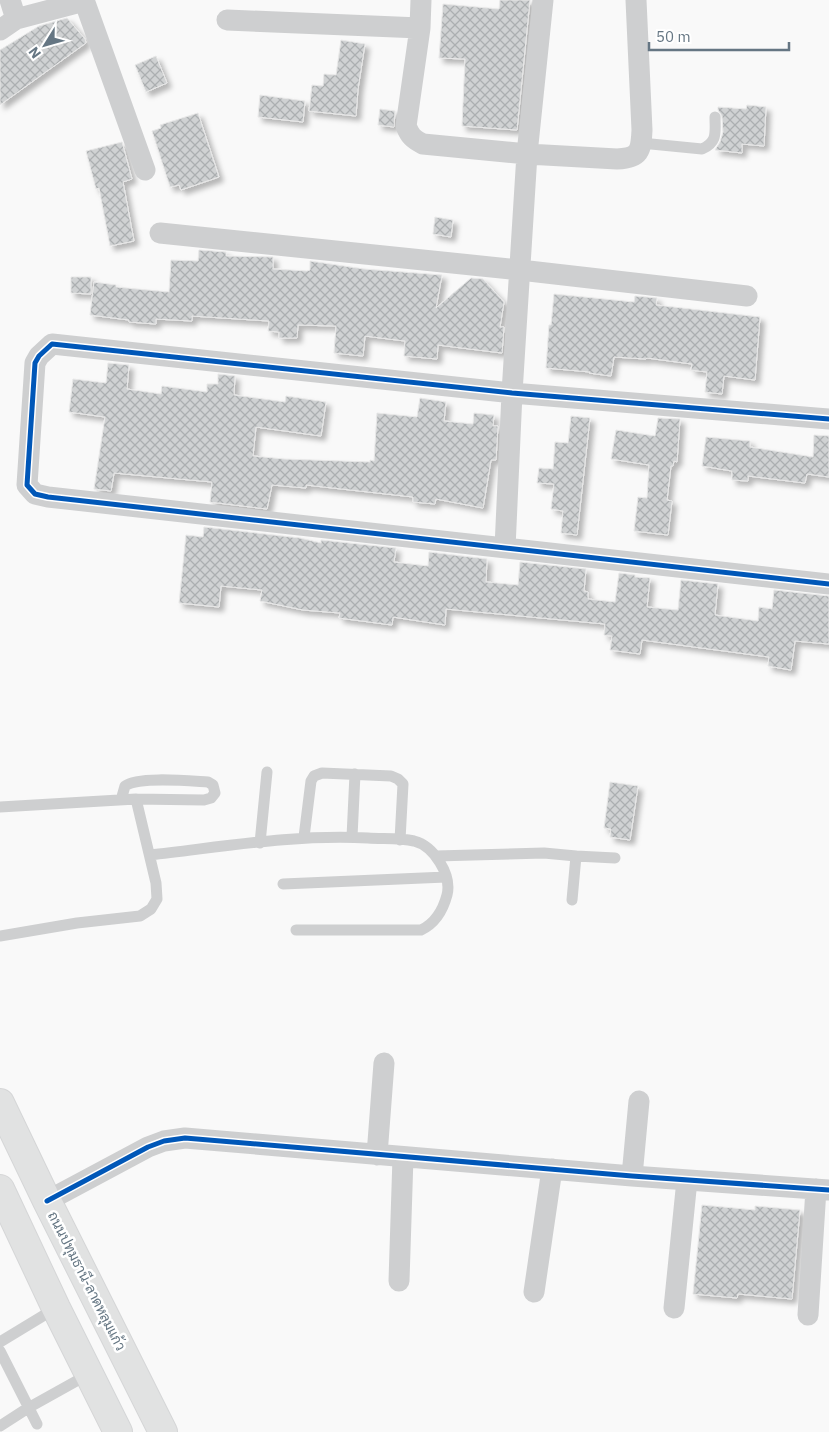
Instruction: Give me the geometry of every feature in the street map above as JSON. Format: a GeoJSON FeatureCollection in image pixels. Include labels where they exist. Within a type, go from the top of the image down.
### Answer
{"type":"FeatureCollection","features":[{"type":"Feature","properties":{"kind":"main road","name":"ถนนปทุมธานี-ลาดหลุมแก้ว"},"geometry":{"type":"LineString","coordinates":[[0,1103],[163,1432]]}},
{"type":"Feature","properties":{"kind":"main road"},"geometry":{"type":"LineString","coordinates":[[0,1189],[56,1308],[118,1432]]}},
{"type":"Feature","properties":{"kind":"street"},"geometry":{"type":"LineString","coordinates":[[9,16],[84,0],[145,170]]}},
{"type":"Feature","properties":{"kind":"street"},"geometry":{"type":"LineString","coordinates":[[421,0],[420,28],[406,126],[414,140],[423,144],[527,154],[630,158],[638,151],[642,143],[636,0]]}},
{"type":"Feature","properties":{"kind":"street"},"geometry":{"type":"LineString","coordinates":[[505,548],[512,394],[527,154],[543,0]]}},
{"type":"Feature","properties":{"kind":"street"},"geometry":{"type":"LineString","coordinates":[[227,20],[420,28]]}},
{"type":"Feature","properties":{"kind":"street"},"geometry":{"type":"LineString","coordinates":[[160,233],[520,270],[747,296]]}},
{"type":"Feature","properties":{"kind":"street"},"geometry":{"type":"LineString","coordinates":[[829,419],[512,394],[52,344],[34,363],[27,485],[35,494],[48,498],[829,584]]}},
{"type":"Feature","properties":{"kind":"street"},"geometry":{"type":"LineString","coordinates":[[377,1155],[384,1063]]}},
{"type":"Feature","properties":{"kind":"street"},"geometry":{"type":"LineString","coordinates":[[632,1176],[640,1101]]}},
{"type":"Feature","properties":{"kind":"street"},"geometry":{"type":"LineString","coordinates":[[47,1201],[148,1147],[164,1141],[185,1138],[632,1176],[822,1189],[808,1315]]}},
{"type":"Feature","properties":{"kind":"street"},"geometry":{"type":"LineString","coordinates":[[399,1281],[403,1157]]}},
{"type":"Feature","properties":{"kind":"street"},"geometry":{"type":"LineString","coordinates":[[534,1292],[552,1169]]}},
{"type":"Feature","properties":{"kind":"street"},"geometry":{"type":"LineString","coordinates":[[674,1308],[687,1180]]}},
{"type":"Feature","properties":{"kind":"lane"},"geometry":{"type":"LineString","coordinates":[[642,143],[702,149],[710,146],[713,141],[715,117]]}},
{"type":"Feature","properties":{"kind":"lane"},"geometry":{"type":"LineString","coordinates":[[260,843],[266,772]]}},
{"type":"Feature","properties":{"kind":"lane"},"geometry":{"type":"LineString","coordinates":[[304,837],[311,781],[314,776],[322,774],[355,774],[391,776],[401,781],[400,840]]}},
{"type":"Feature","properties":{"kind":"lane"},"geometry":{"type":"LineString","coordinates":[[352,837],[355,774]]}},
{"type":"Feature","properties":{"kind":"lane"},"geometry":{"type":"LineString","coordinates":[[0,807],[121,800],[136,799],[204,800],[211,798],[215,792],[213,786],[208,782],[144,780],[131,782],[125,786],[121,800]]}},
{"type":"Feature","properties":{"kind":"lane"},"geometry":{"type":"LineString","coordinates":[[0,936],[140,916],[151,909],[157,899],[156,883],[136,799]]}},
{"type":"Feature","properties":{"kind":"lane"},"geometry":{"type":"LineString","coordinates":[[150,855],[304,837],[352,837],[415,841],[425,846],[436,856],[446,876],[448,891],[444,905],[434,922],[421,930],[296,930]]}},
{"type":"Feature","properties":{"kind":"lane"},"geometry":{"type":"LineString","coordinates":[[436,856],[544,853],[614,858]]}},
{"type":"Feature","properties":{"kind":"lane"},"geometry":{"type":"LineString","coordinates":[[572,900],[576,856]]}},
{"type":"Feature","properties":{"kind":"lane"},"geometry":{"type":"LineString","coordinates":[[283,884],[446,876]]}},
{"type":"Feature","properties":{"kind":"lane"},"geometry":{"type":"LineString","coordinates":[[0,1342],[56,1308]]}},
{"type":"Feature","properties":{"kind":"lane"},"geometry":{"type":"LineString","coordinates":[[0,1351],[37,1424]]}},
{"type":"Feature","properties":{"kind":"lane"},"geometry":{"type":"LineString","coordinates":[[0,1426],[89,1374]]}},
{"type":"Feature","properties":{"kind":"building"},"geometry":{"type":"Polygon","coordinates":[[[500,0],[530,0],[517,130],[462,126],[465,59],[439,58],[443,4],[499,9],[500,0]]]}},
{"type":"Feature","properties":{"kind":"building"},"geometry":{"type":"Polygon","coordinates":[[[67,18],[85,39],[86,43],[0,105],[0,50],[39,26],[67,18]]]}},
{"type":"Feature","properties":{"kind":"building"},"geometry":{"type":"Polygon","coordinates":[[[341,40],[365,44],[356,116],[309,111],[312,85],[323,86],[324,74],[336,75],[341,40]]]}},
{"type":"Feature","properties":{"kind":"building"},"geometry":{"type":"Polygon","coordinates":[[[156,56],[167,83],[146,92],[135,65],[156,56]]]}},
{"type":"Feature","properties":{"kind":"building"},"geometry":{"type":"Polygon","coordinates":[[[260,95],[305,101],[303,122],[258,117],[260,95]]]}},
{"type":"Feature","properties":{"kind":"building"},"geometry":{"type":"Polygon","coordinates":[[[747,105],[766,107],[764,146],[742,144],[742,153],[715,150],[723,132],[722,116],[718,107],[746,109],[747,105]]]}},
{"type":"Feature","properties":{"kind":"building"},"geometry":{"type":"Polygon","coordinates":[[[380,109],[395,111],[394,127],[378,125],[380,109]]]}},
{"type":"Feature","properties":{"kind":"building"},"geometry":{"type":"Polygon","coordinates":[[[198,113],[219,177],[181,190],[179,185],[170,187],[152,131],[161,128],[160,125],[198,113]]]}},
{"type":"Feature","properties":{"kind":"building"},"geometry":{"type":"Polygon","coordinates":[[[122,142],[132,179],[123,182],[134,241],[110,246],[99,188],[96,189],[86,151],[122,142]]]}},
{"type":"Feature","properties":{"kind":"building"},"geometry":{"type":"Polygon","coordinates":[[[435,217],[453,220],[451,237],[433,234],[435,217]]]}},
{"type":"Feature","properties":{"kind":"building"},"geometry":{"type":"Polygon","coordinates":[[[199,250],[226,252],[226,256],[273,257],[273,269],[307,271],[310,270],[310,261],[364,269],[442,275],[436,308],[471,278],[483,279],[504,302],[500,327],[504,327],[502,353],[438,345],[437,359],[404,356],[405,341],[365,336],[363,356],[334,353],[336,326],[298,325],[297,338],[279,338],[279,332],[268,331],[269,321],[192,316],[192,321],[156,319],[156,324],[129,322],[129,320],[90,315],[94,282],[116,285],[116,287],[169,292],[171,260],[198,261],[199,250]]]}},
{"type":"Feature","properties":{"kind":"building"},"geometry":{"type":"Polygon","coordinates":[[[71,277],[91,277],[91,294],[71,293],[71,277]]]}},
{"type":"Feature","properties":{"kind":"building"},"geometry":{"type":"Polygon","coordinates":[[[554,294],[634,302],[635,296],[657,298],[656,305],[760,317],[755,380],[724,376],[722,394],[705,392],[707,372],[691,370],[692,364],[647,358],[614,357],[611,376],[546,368],[549,325],[551,325],[554,294]]]}},
{"type":"Feature","properties":{"kind":"building"},"geometry":{"type":"Polygon","coordinates":[[[108,363],[129,365],[127,389],[161,394],[162,386],[207,392],[207,384],[218,384],[218,374],[235,376],[234,395],[285,402],[286,396],[326,402],[321,436],[256,427],[253,456],[284,459],[374,461],[377,413],[417,417],[420,398],[446,402],[444,421],[473,424],[474,413],[494,415],[493,426],[498,426],[496,460],[491,460],[483,508],[436,499],[435,504],[413,502],[413,497],[306,485],[306,488],[272,485],[267,509],[210,502],[212,482],[114,473],[111,491],[94,489],[105,417],[69,412],[73,379],[106,383],[108,363]]]}},
{"type":"Feature","properties":{"kind":"building"},"geometry":{"type":"Polygon","coordinates":[[[571,416],[590,418],[577,535],[561,533],[563,511],[551,509],[554,484],[537,483],[539,468],[553,469],[555,442],[568,443],[571,416]]]}},
{"type":"Feature","properties":{"kind":"building"},"geometry":{"type":"Polygon","coordinates":[[[658,418],[680,419],[677,462],[674,461],[673,466],[671,466],[667,500],[672,501],[668,535],[634,531],[638,497],[647,498],[649,465],[611,459],[616,430],[655,436],[658,418]]]}},
{"type":"Feature","properties":{"kind":"building"},"geometry":{"type":"Polygon","coordinates":[[[814,435],[829,436],[829,477],[807,474],[805,483],[748,476],[748,481],[732,480],[732,471],[702,466],[706,437],[750,441],[750,447],[813,457],[814,435]]]}},
{"type":"Feature","properties":{"kind":"building"},"geometry":{"type":"Polygon","coordinates":[[[204,527],[300,538],[321,543],[321,540],[396,548],[394,562],[428,566],[429,552],[487,559],[486,582],[518,585],[520,562],[586,569],[584,591],[588,592],[588,599],[615,602],[619,573],[635,575],[635,577],[650,578],[647,607],[678,610],[681,580],[718,584],[715,615],[758,621],[759,607],[772,609],[774,590],[829,596],[829,644],[795,641],[791,670],[768,666],[769,657],[642,640],[640,654],[610,650],[612,636],[604,635],[605,624],[446,609],[445,625],[393,617],[392,625],[339,618],[340,613],[303,610],[260,601],[262,590],[221,586],[219,607],[179,603],[186,535],[203,537],[204,527]]]}},
{"type":"Feature","properties":{"kind":"building"},"geometry":{"type":"Polygon","coordinates":[[[610,782],[638,786],[630,840],[610,837],[611,829],[604,828],[610,782]]]}},
{"type":"Feature","properties":{"kind":"building"},"geometry":{"type":"Polygon","coordinates":[[[702,1205],[755,1210],[755,1206],[800,1210],[792,1299],[738,1294],[737,1298],[693,1294],[702,1205]]]}},
{"type":"Feature","properties":{"kind":"cycle path"},"geometry":{"type":"LineString","coordinates":[[829,419],[512,393],[52,344],[39,356],[35,363],[27,485],[35,494],[48,497],[829,584]]}},
{"type":"Feature","properties":{"kind":"cycle path"},"geometry":{"type":"LineString","coordinates":[[47,1201],[148,1147],[164,1141],[185,1138],[632,1176],[829,1190]]}}]}
